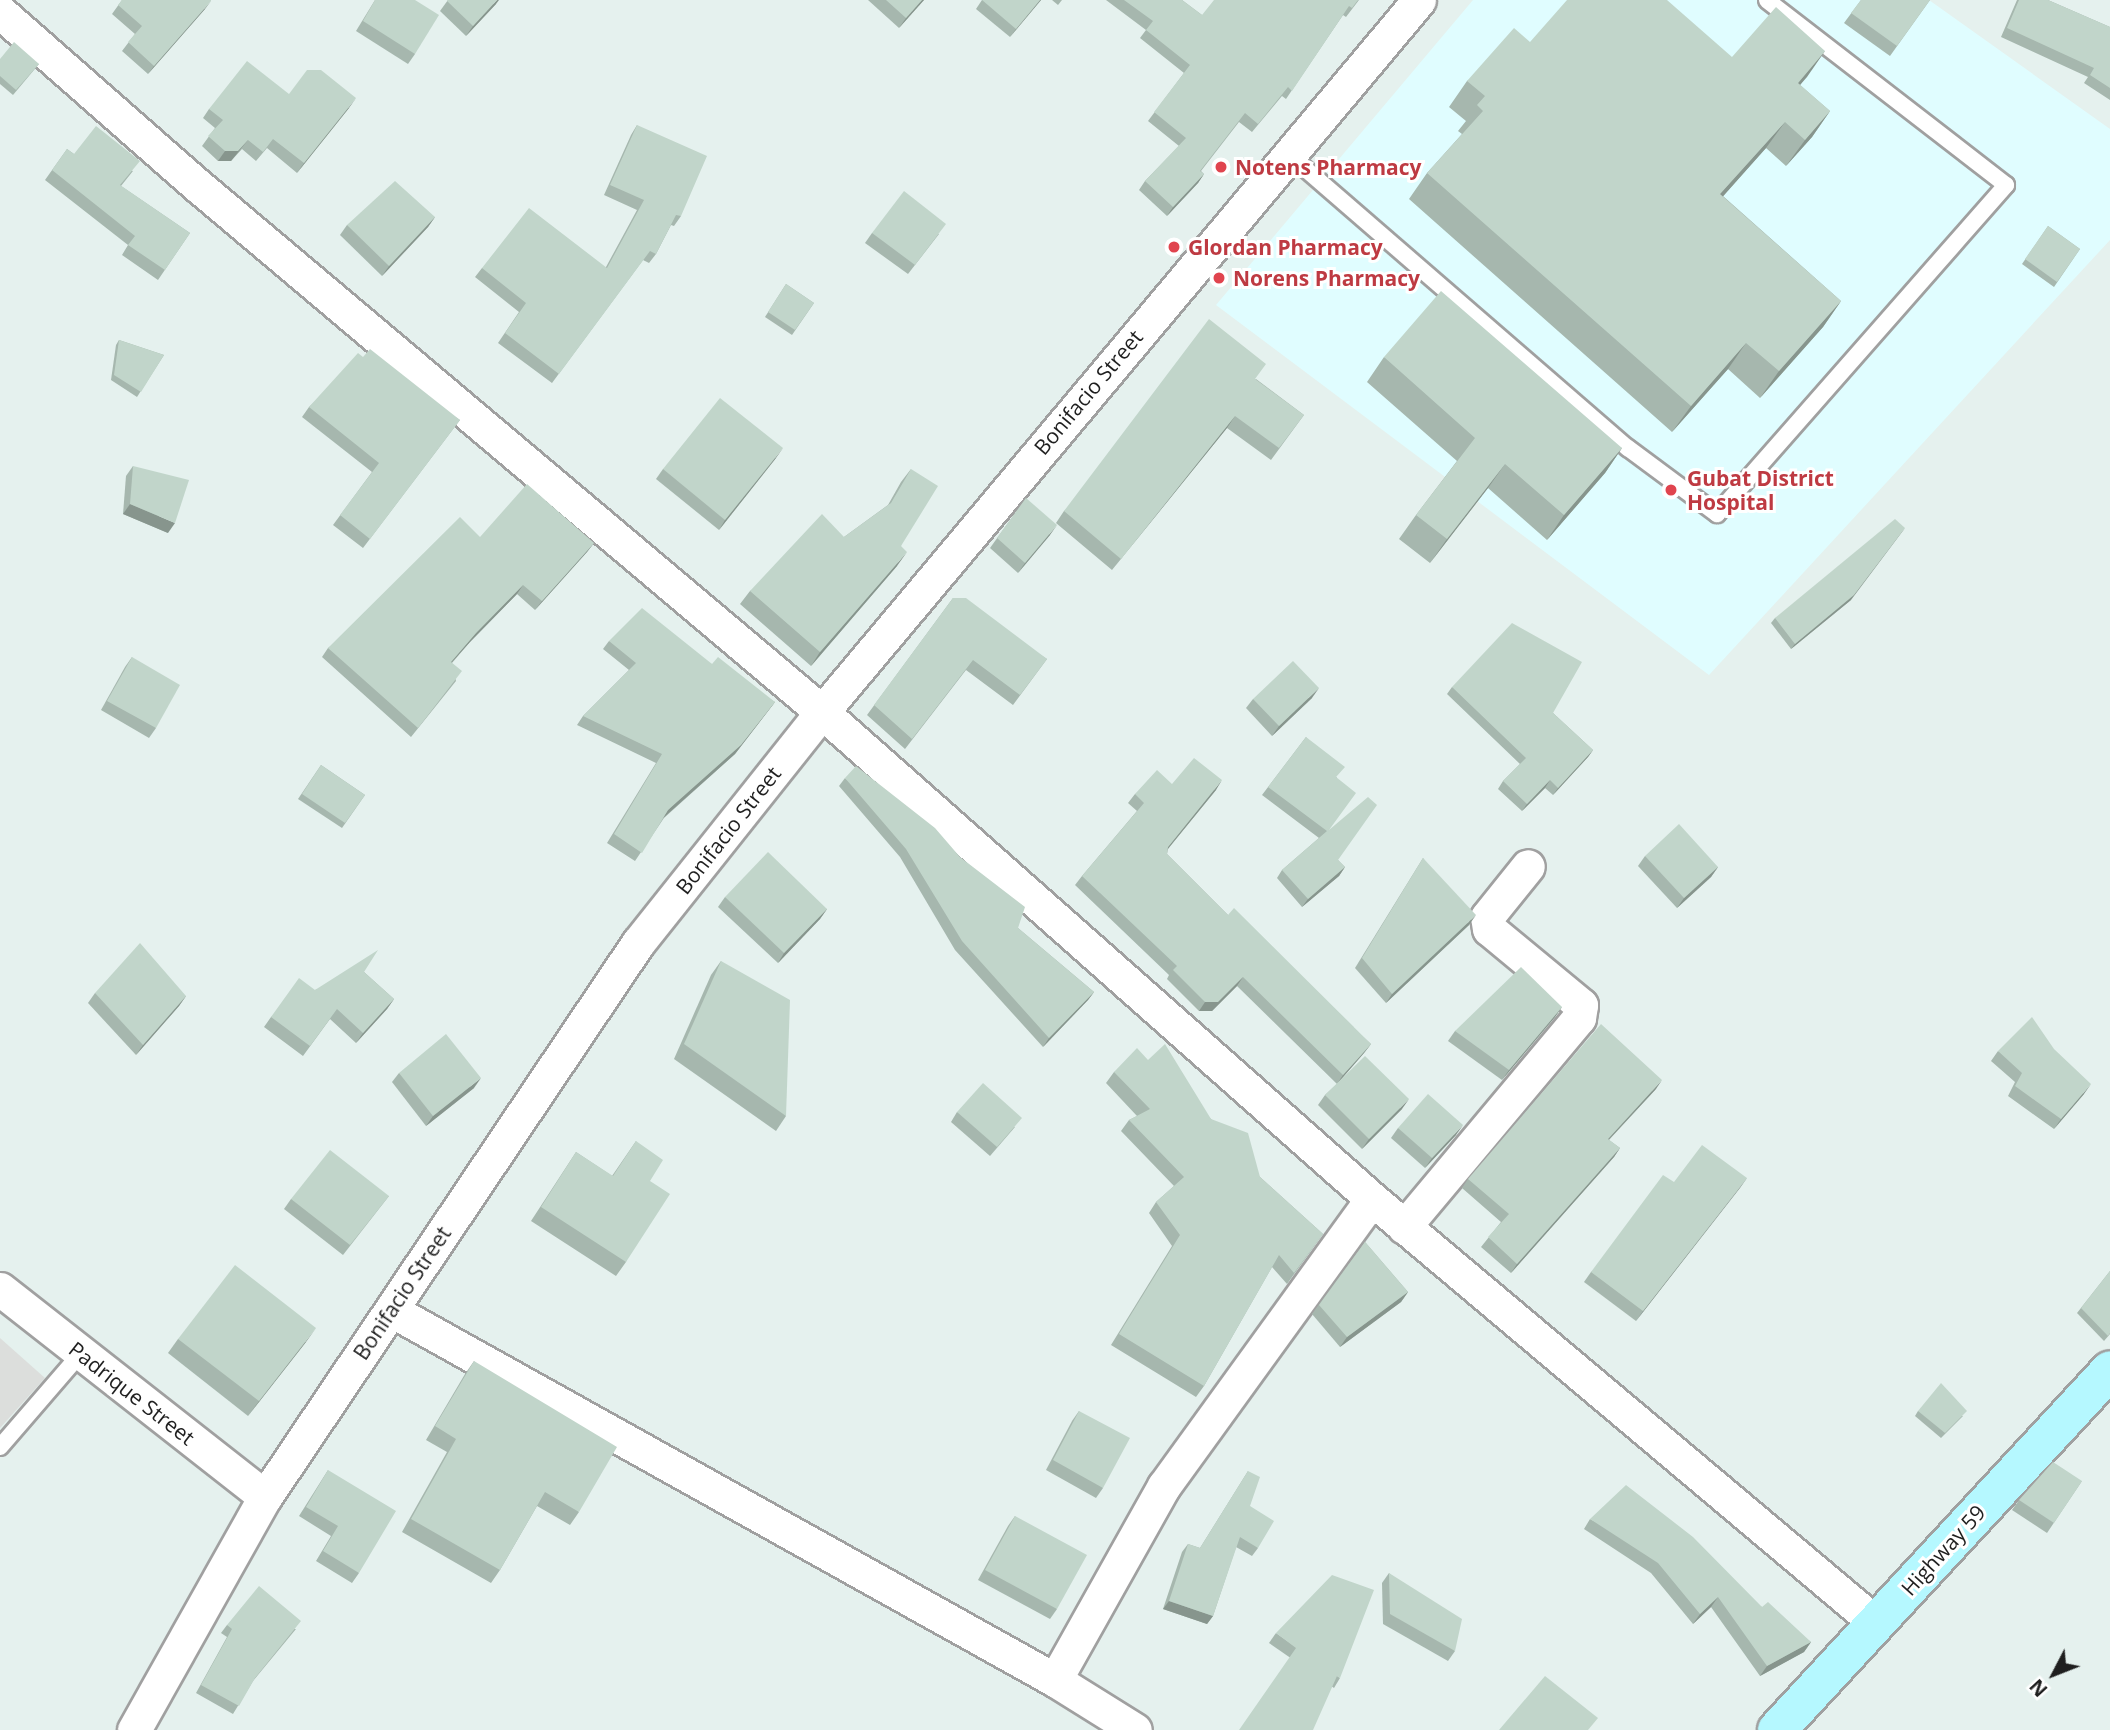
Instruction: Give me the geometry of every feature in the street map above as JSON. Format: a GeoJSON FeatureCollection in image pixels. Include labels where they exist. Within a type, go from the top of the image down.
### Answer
{"type":"FeatureCollection","features":[{"type":"Feature","properties":{"kind":"street","name":"Bonifacio Street"},"geometry":{"type":"LineString","coordinates":[[134,1730],[265,1497],[638,943],[822,712],[1287,153],[1419,0]]}},
{"type":"Feature","properties":{"kind":"street"},"geometry":{"type":"LineString","coordinates":[[0,12],[197,185],[822,712],[1404,1227],[1877,1624]]}},
{"type":"Feature","properties":{"kind":"street"},"geometry":{"type":"LineString","coordinates":[[1404,1227],[1579,1018],[1581,1005],[1489,929],[1487,917],[1528,866]]}},
{"type":"Feature","properties":{"kind":"street"},"geometry":{"type":"LineString","coordinates":[[1055,1680],[1164,1486],[1372,1199]]}},
{"type":"Feature","properties":{"kind":"street","name":"Padrique Street"},"geometry":{"type":"LineString","coordinates":[[0,1289],[265,1497]]}},
{"type":"Feature","properties":{"kind":"street"},"geometry":{"type":"LineString","coordinates":[[391,1310],[1055,1680],[1135,1730]]}},
{"type":"Feature","properties":{"kind":"street","name":"Highway 59"},"geometry":{"type":"LineString","coordinates":[[1777,1730],[2110,1371]]}},
{"type":"Feature","properties":{"kind":"lane"},"geometry":{"type":"LineString","coordinates":[[1287,153],[1628,448],[1717,514],[2006,185],[1767,0]]}},
{"type":"Feature","properties":{"kind":"lane"},"geometry":{"type":"LineString","coordinates":[[0,1447],[81,1353]]}},
{"type":"Feature","properties":{"kind":"shaded area","name":"Gubat District Hospital"},"geometry":{"type":"Polygon","coordinates":[[[1473,0],[1929,0],[2110,129],[2110,240],[1709,675],[1216,305],[1473,0]]]}},
{"type":"Feature","properties":{"kind":"shaded area"},"geometry":{"type":"Polygon","coordinates":[[[0,1338],[45,1378],[0,1428],[0,1338]]]}},
{"type":"Feature","properties":{"kind":"building"},"geometry":{"type":"Polygon","coordinates":[[[122,0],[211,1],[154,66],[128,42],[142,26],[118,5],[122,0]]]}},
{"type":"Feature","properties":{"kind":"building"},"geometry":{"type":"Polygon","coordinates":[[[375,0],[415,0],[439,15],[415,54],[363,21],[375,0]]]}},
{"type":"Feature","properties":{"kind":"building"},"geometry":{"type":"Polygon","coordinates":[[[448,0],[497,0],[473,26],[448,0]]]}},
{"type":"Feature","properties":{"kind":"building"},"geometry":{"type":"Polygon","coordinates":[[[886,0],[922,0],[906,18],[886,0]]]}},
{"type":"Feature","properties":{"kind":"building"},"geometry":{"type":"Polygon","coordinates":[[[982,0],[1040,0],[1016,29],[982,0]]]}},
{"type":"Feature","properties":{"kind":"building"},"geometry":{"type":"Polygon","coordinates":[[[1124,0],[1182,0],[1202,15],[1214,0],[1358,0],[1352,8],[1349,6],[1292,91],[1288,87],[1258,124],[1245,113],[1200,171],[1204,174],[1173,207],[1145,181],[1186,138],[1154,112],[1190,65],[1146,30],[1153,21],[1124,0]]]}},
{"type":"Feature","properties":{"kind":"building"},"geometry":{"type":"Polygon","coordinates":[[[1567,0],[1667,0],[1732,57],[1776,7],[1825,51],[1798,83],[1830,111],[1805,140],[1785,122],[1720,194],[1841,301],[1779,371],[1746,343],[1691,406],[1427,173],[1483,111],[1477,105],[1485,96],[1467,81],[1514,28],[1530,42],[1567,0]]]}},
{"type":"Feature","properties":{"kind":"building"},"geometry":{"type":"Polygon","coordinates":[[[1861,0],[1930,0],[1897,46],[1851,13],[1861,0]]]}},
{"type":"Feature","properties":{"kind":"building"},"geometry":{"type":"Polygon","coordinates":[[[2019,0],[2048,0],[2110,27],[2110,88],[2090,75],[2094,68],[2007,28],[2019,0]]]}},
{"type":"Feature","properties":{"kind":"building"},"geometry":{"type":"Polygon","coordinates":[[[14,42],[39,64],[16,90],[0,76],[0,59],[14,42]]]}},
{"type":"Feature","properties":{"kind":"building"},"geometry":{"type":"Polygon","coordinates":[[[247,61],[289,94],[307,70],[321,70],[356,98],[304,163],[273,139],[263,152],[248,140],[238,151],[225,151],[208,136],[223,120],[209,109],[247,61]]]}},
{"type":"Feature","properties":{"kind":"building"},"geometry":{"type":"Polygon","coordinates":[[[637,125],[707,156],[681,216],[676,215],[656,254],[650,251],[559,374],[505,333],[526,303],[482,268],[529,208],[607,268],[644,200],[610,185],[637,125]]]}},
{"type":"Feature","properties":{"kind":"building"},"geometry":{"type":"Polygon","coordinates":[[[96,126],[140,161],[120,185],[190,233],[165,270],[128,245],[135,236],[52,170],[67,149],[74,154],[96,126]]]}},
{"type":"Feature","properties":{"kind":"building"},"geometry":{"type":"Polygon","coordinates":[[[395,181],[435,217],[389,266],[347,225],[395,181]]]}},
{"type":"Feature","properties":{"kind":"building"},"geometry":{"type":"Polygon","coordinates":[[[904,191],[946,224],[915,265],[872,233],[904,191]]]}},
{"type":"Feature","properties":{"kind":"building"},"geometry":{"type":"Polygon","coordinates":[[[2048,226],[2080,249],[2057,282],[2025,259],[2048,226]]]}},
{"type":"Feature","properties":{"kind":"building"},"geometry":{"type":"Polygon","coordinates":[[[786,284],[814,303],[795,330],[768,312],[786,284]]]}},
{"type":"Feature","properties":{"kind":"building"},"geometry":{"type":"Polygon","coordinates":[[[1441,291],[1622,448],[1564,515],[1505,464],[1447,539],[1416,515],[1475,438],[1384,357],[1441,291]]]}},
{"type":"Feature","properties":{"kind":"building"},"geometry":{"type":"Polygon","coordinates":[[[1209,319],[1266,364],[1255,379],[1304,415],[1279,448],[1235,416],[1121,559],[1064,511],[1209,319]]]}},
{"type":"Feature","properties":{"kind":"building"},"geometry":{"type":"Polygon","coordinates":[[[119,340],[164,355],[141,392],[114,375],[119,340]]]}},
{"type":"Feature","properties":{"kind":"building"},"geometry":{"type":"Polygon","coordinates":[[[370,349],[460,420],[370,539],[340,515],[379,463],[309,407],[358,353],[363,357],[370,349]]]}},
{"type":"Feature","properties":{"kind":"building"},"geometry":{"type":"Polygon","coordinates":[[[720,398],[783,448],[725,520],[663,469],[720,398]]]}},
{"type":"Feature","properties":{"kind":"building"},"geometry":{"type":"Polygon","coordinates":[[[133,466],[189,480],[175,523],[130,504],[133,466]]]}},
{"type":"Feature","properties":{"kind":"building"},"geometry":{"type":"Polygon","coordinates":[[[911,469],[938,486],[901,546],[907,552],[820,652],[750,591],[822,514],[844,537],[891,503],[911,469]]]}},
{"type":"Feature","properties":{"kind":"building"},"geometry":{"type":"Polygon","coordinates":[[[527,484],[594,543],[542,601],[523,585],[476,633],[451,662],[462,671],[418,728],[328,648],[460,517],[480,537],[527,484]]]}},
{"type":"Feature","properties":{"kind":"building"},"geometry":{"type":"Polygon","coordinates":[[[1026,498],[1057,525],[1025,563],[997,538],[1026,498]]]}},
{"type":"Feature","properties":{"kind":"building"},"geometry":{"type":"Polygon","coordinates":[[[1895,519],[1905,528],[1854,595],[1795,644],[1775,618],[1895,519]]]}},
{"type":"Feature","properties":{"kind":"building"},"geometry":{"type":"Polygon","coordinates":[[[953,598],[966,598],[1047,659],[1020,695],[973,660],[912,739],[874,705],[953,598]]]}},
{"type":"Feature","properties":{"kind":"building"},"geometry":{"type":"Polygon","coordinates":[[[642,608],[712,664],[718,657],[775,702],[741,745],[668,810],[642,853],[614,834],[662,754],[583,716],[636,663],[609,641],[642,608]]]}},
{"type":"Feature","properties":{"kind":"building"},"geometry":{"type":"Polygon","coordinates":[[[1512,623],[1582,662],[1553,713],[1593,750],[1558,788],[1550,780],[1527,804],[1503,781],[1526,758],[1452,687],[1512,623]]]}},
{"type":"Feature","properties":{"kind":"building"},"geometry":{"type":"Polygon","coordinates":[[[132,657],[180,685],[156,728],[107,701],[132,657]]]}},
{"type":"Feature","properties":{"kind":"building"},"geometry":{"type":"Polygon","coordinates":[[[1293,661],[1319,688],[1279,726],[1253,699],[1293,661]]]}},
{"type":"Feature","properties":{"kind":"building"},"geometry":{"type":"Polygon","coordinates":[[[1306,737],[1345,767],[1336,777],[1356,793],[1329,830],[1368,797],[1377,805],[1338,860],[1345,867],[1308,899],[1282,870],[1327,831],[1268,787],[1306,737]]]}},
{"type":"Feature","properties":{"kind":"building"},"geometry":{"type":"Polygon","coordinates":[[[1194,758],[1222,780],[1168,847],[1167,854],[1228,915],[1234,908],[1371,1044],[1343,1075],[1243,977],[1218,1002],[1205,1002],[1173,970],[1177,966],[1082,876],[1144,803],[1135,794],[1157,770],[1172,784],[1194,758]]]}},
{"type":"Feature","properties":{"kind":"building"},"geometry":{"type":"Polygon","coordinates":[[[321,765],[365,795],[345,823],[302,794],[321,765]]]}},
{"type":"Feature","properties":{"kind":"building"},"geometry":{"type":"Polygon","coordinates":[[[856,766],[935,828],[960,857],[1025,907],[1018,928],[1094,992],[1049,1038],[962,941],[906,849],[845,778],[856,766]]]}},
{"type":"Feature","properties":{"kind":"building"},"geometry":{"type":"Polygon","coordinates":[[[1679,824],[1718,867],[1684,898],[1645,856],[1679,824]]]}},
{"type":"Feature","properties":{"kind":"building"},"geometry":{"type":"Polygon","coordinates":[[[768,852],[827,909],[784,953],[725,897],[768,852]]]}},
{"type":"Feature","properties":{"kind":"building"},"geometry":{"type":"Polygon","coordinates":[[[1423,858],[1476,915],[1392,994],[1362,958],[1423,858]]]}},
{"type":"Feature","properties":{"kind":"building"},"geometry":{"type":"Polygon","coordinates":[[[140,943],[186,996],[143,1045],[95,993],[140,943]]]}},
{"type":"Feature","properties":{"kind":"building"},"geometry":{"type":"Polygon","coordinates":[[[378,950],[364,972],[394,999],[363,1033],[337,1009],[310,1046],[271,1017],[299,978],[315,990],[378,950]]]}},
{"type":"Feature","properties":{"kind":"building"},"geometry":{"type":"Polygon","coordinates":[[[721,961],[790,1000],[786,1116],[684,1044],[721,961]]]}},
{"type":"Feature","properties":{"kind":"building"},"geometry":{"type":"Polygon","coordinates":[[[1521,967],[1562,1007],[1509,1070],[1455,1031],[1521,967]]]}},
{"type":"Feature","properties":{"kind":"building"},"geometry":{"type":"Polygon","coordinates":[[[2032,1017],[2054,1049],[2091,1084],[2061,1119],[2015,1086],[2022,1073],[1998,1051],[2032,1017]]]}},
{"type":"Feature","properties":{"kind":"building"},"geometry":{"type":"Polygon","coordinates":[[[1601,1024],[1662,1080],[1608,1139],[1620,1148],[1517,1264],[1488,1237],[1509,1214],[1468,1179],[1601,1024]]]}},
{"type":"Feature","properties":{"kind":"building"},"geometry":{"type":"Polygon","coordinates":[[[446,1034],[481,1078],[433,1116],[399,1073],[446,1034]]]}},
{"type":"Feature","properties":{"kind":"building"},"geometry":{"type":"Polygon","coordinates":[[[1165,1044],[1211,1119],[1248,1133],[1260,1177],[1323,1234],[1294,1273],[1279,1255],[1204,1386],[1119,1334],[1180,1235],[1156,1202],[1184,1177],[1129,1120],[1150,1109],[1114,1072],[1137,1048],[1148,1060],[1165,1044]]]}},
{"type":"Feature","properties":{"kind":"building"},"geometry":{"type":"Polygon","coordinates":[[[1365,1056],[1409,1099],[1369,1139],[1325,1095],[1365,1056]]]}},
{"type":"Feature","properties":{"kind":"building"},"geometry":{"type":"Polygon","coordinates":[[[983,1083],[1022,1118],[997,1147],[957,1112],[983,1083]]]}},
{"type":"Feature","properties":{"kind":"building"},"geometry":{"type":"Polygon","coordinates":[[[1428,1094],[1463,1125],[1432,1158],[1398,1128],[1428,1094]]]}},
{"type":"Feature","properties":{"kind":"building"},"geometry":{"type":"Polygon","coordinates":[[[636,1141],[663,1160],[650,1181],[670,1194],[626,1262],[541,1207],[576,1152],[613,1176],[636,1141]]]}},
{"type":"Feature","properties":{"kind":"building"},"geometry":{"type":"Polygon","coordinates":[[[1702,1145],[1747,1178],[1643,1311],[1591,1272],[1663,1175],[1674,1182],[1702,1145]]]}},
{"type":"Feature","properties":{"kind":"building"},"geometry":{"type":"Polygon","coordinates":[[[330,1150],[389,1196],[350,1245],[291,1199],[330,1150]]]}},
{"type":"Feature","properties":{"kind":"building"},"geometry":{"type":"Polygon","coordinates":[[[1365,1242],[1408,1292],[1347,1337],[1319,1305],[1365,1242]]]}},
{"type":"Feature","properties":{"kind":"building"},"geometry":{"type":"Polygon","coordinates":[[[235,1265],[316,1328],[259,1401],[178,1339],[235,1265]]]}},
{"type":"Feature","properties":{"kind":"building"},"geometry":{"type":"Polygon","coordinates":[[[2110,1271],[2110,1333],[2108,1336],[2081,1308],[2110,1271]]]}},
{"type":"Feature","properties":{"kind":"building"},"geometry":{"type":"Polygon","coordinates":[[[474,1361],[617,1447],[579,1512],[545,1492],[500,1570],[411,1519],[456,1439],[435,1426],[474,1361]]]}},
{"type":"Feature","properties":{"kind":"building"},"geometry":{"type":"Polygon","coordinates":[[[1941,1383],[1967,1411],[1945,1433],[1918,1411],[1941,1383]]]}},
{"type":"Feature","properties":{"kind":"building"},"geometry":{"type":"Polygon","coordinates":[[[1079,1411],[1130,1438],[1103,1488],[1053,1460],[1079,1411]]]}},
{"type":"Feature","properties":{"kind":"building"},"geometry":{"type":"Polygon","coordinates":[[[2053,1462],[2082,1481],[2054,1523],[2019,1500],[2053,1462]]]}},
{"type":"Feature","properties":{"kind":"building"},"geometry":{"type":"Polygon","coordinates":[[[328,1470],[396,1511],[359,1573],[323,1551],[338,1526],[306,1507],[328,1470]]]}},
{"type":"Feature","properties":{"kind":"building"},"geometry":{"type":"Polygon","coordinates":[[[1248,1471],[1260,1477],[1250,1506],[1274,1521],[1258,1548],[1240,1537],[1213,1616],[1169,1601],[1188,1544],[1200,1548],[1248,1471]]]}},
{"type":"Feature","properties":{"kind":"building"},"geometry":{"type":"Polygon","coordinates":[[[1626,1485],[1693,1537],[1762,1607],[1768,1602],[1811,1642],[1767,1666],[1718,1597],[1700,1614],[1658,1563],[1590,1519],[1626,1485]]]}},
{"type":"Feature","properties":{"kind":"building"},"geometry":{"type":"Polygon","coordinates":[[[1015,1516],[1087,1555],[1057,1609],[985,1570],[1015,1516]]]}},
{"type":"Feature","properties":{"kind":"building"},"geometry":{"type":"Polygon","coordinates":[[[1389,1573],[1462,1619],[1455,1651],[1390,1614],[1389,1573]]]}},
{"type":"Feature","properties":{"kind":"building"},"geometry":{"type":"Polygon","coordinates":[[[1332,1575],[1374,1590],[1340,1678],[1337,1676],[1313,1730],[1239,1730],[1296,1648],[1276,1633],[1332,1575]]]}},
{"type":"Feature","properties":{"kind":"building"},"geometry":{"type":"Polygon","coordinates":[[[259,1586],[301,1621],[255,1678],[239,1706],[201,1685],[232,1629],[227,1625],[259,1586]]]}},
{"type":"Feature","properties":{"kind":"building"},"geometry":{"type":"Polygon","coordinates":[[[1545,1676],[1598,1718],[1588,1730],[1499,1730],[1545,1676]]]}},
{"type":"Feature","properties":{"kind":"place","name":"Notens Pharmacy"},"geometry":{"type":"Point","coordinates":[1221,167]}},
{"type":"Feature","properties":{"kind":"place","name":"Glordan Pharmacy"},"geometry":{"type":"Point","coordinates":[1174,247]}},
{"type":"Feature","properties":{"kind":"place","name":"Norens Pharmacy"},"geometry":{"type":"Point","coordinates":[1219,278]}},
{"type":"Feature","properties":{"kind":"place","name":"Gubat District Hospital"},"geometry":{"type":"Point","coordinates":[1671,490]}}]}
